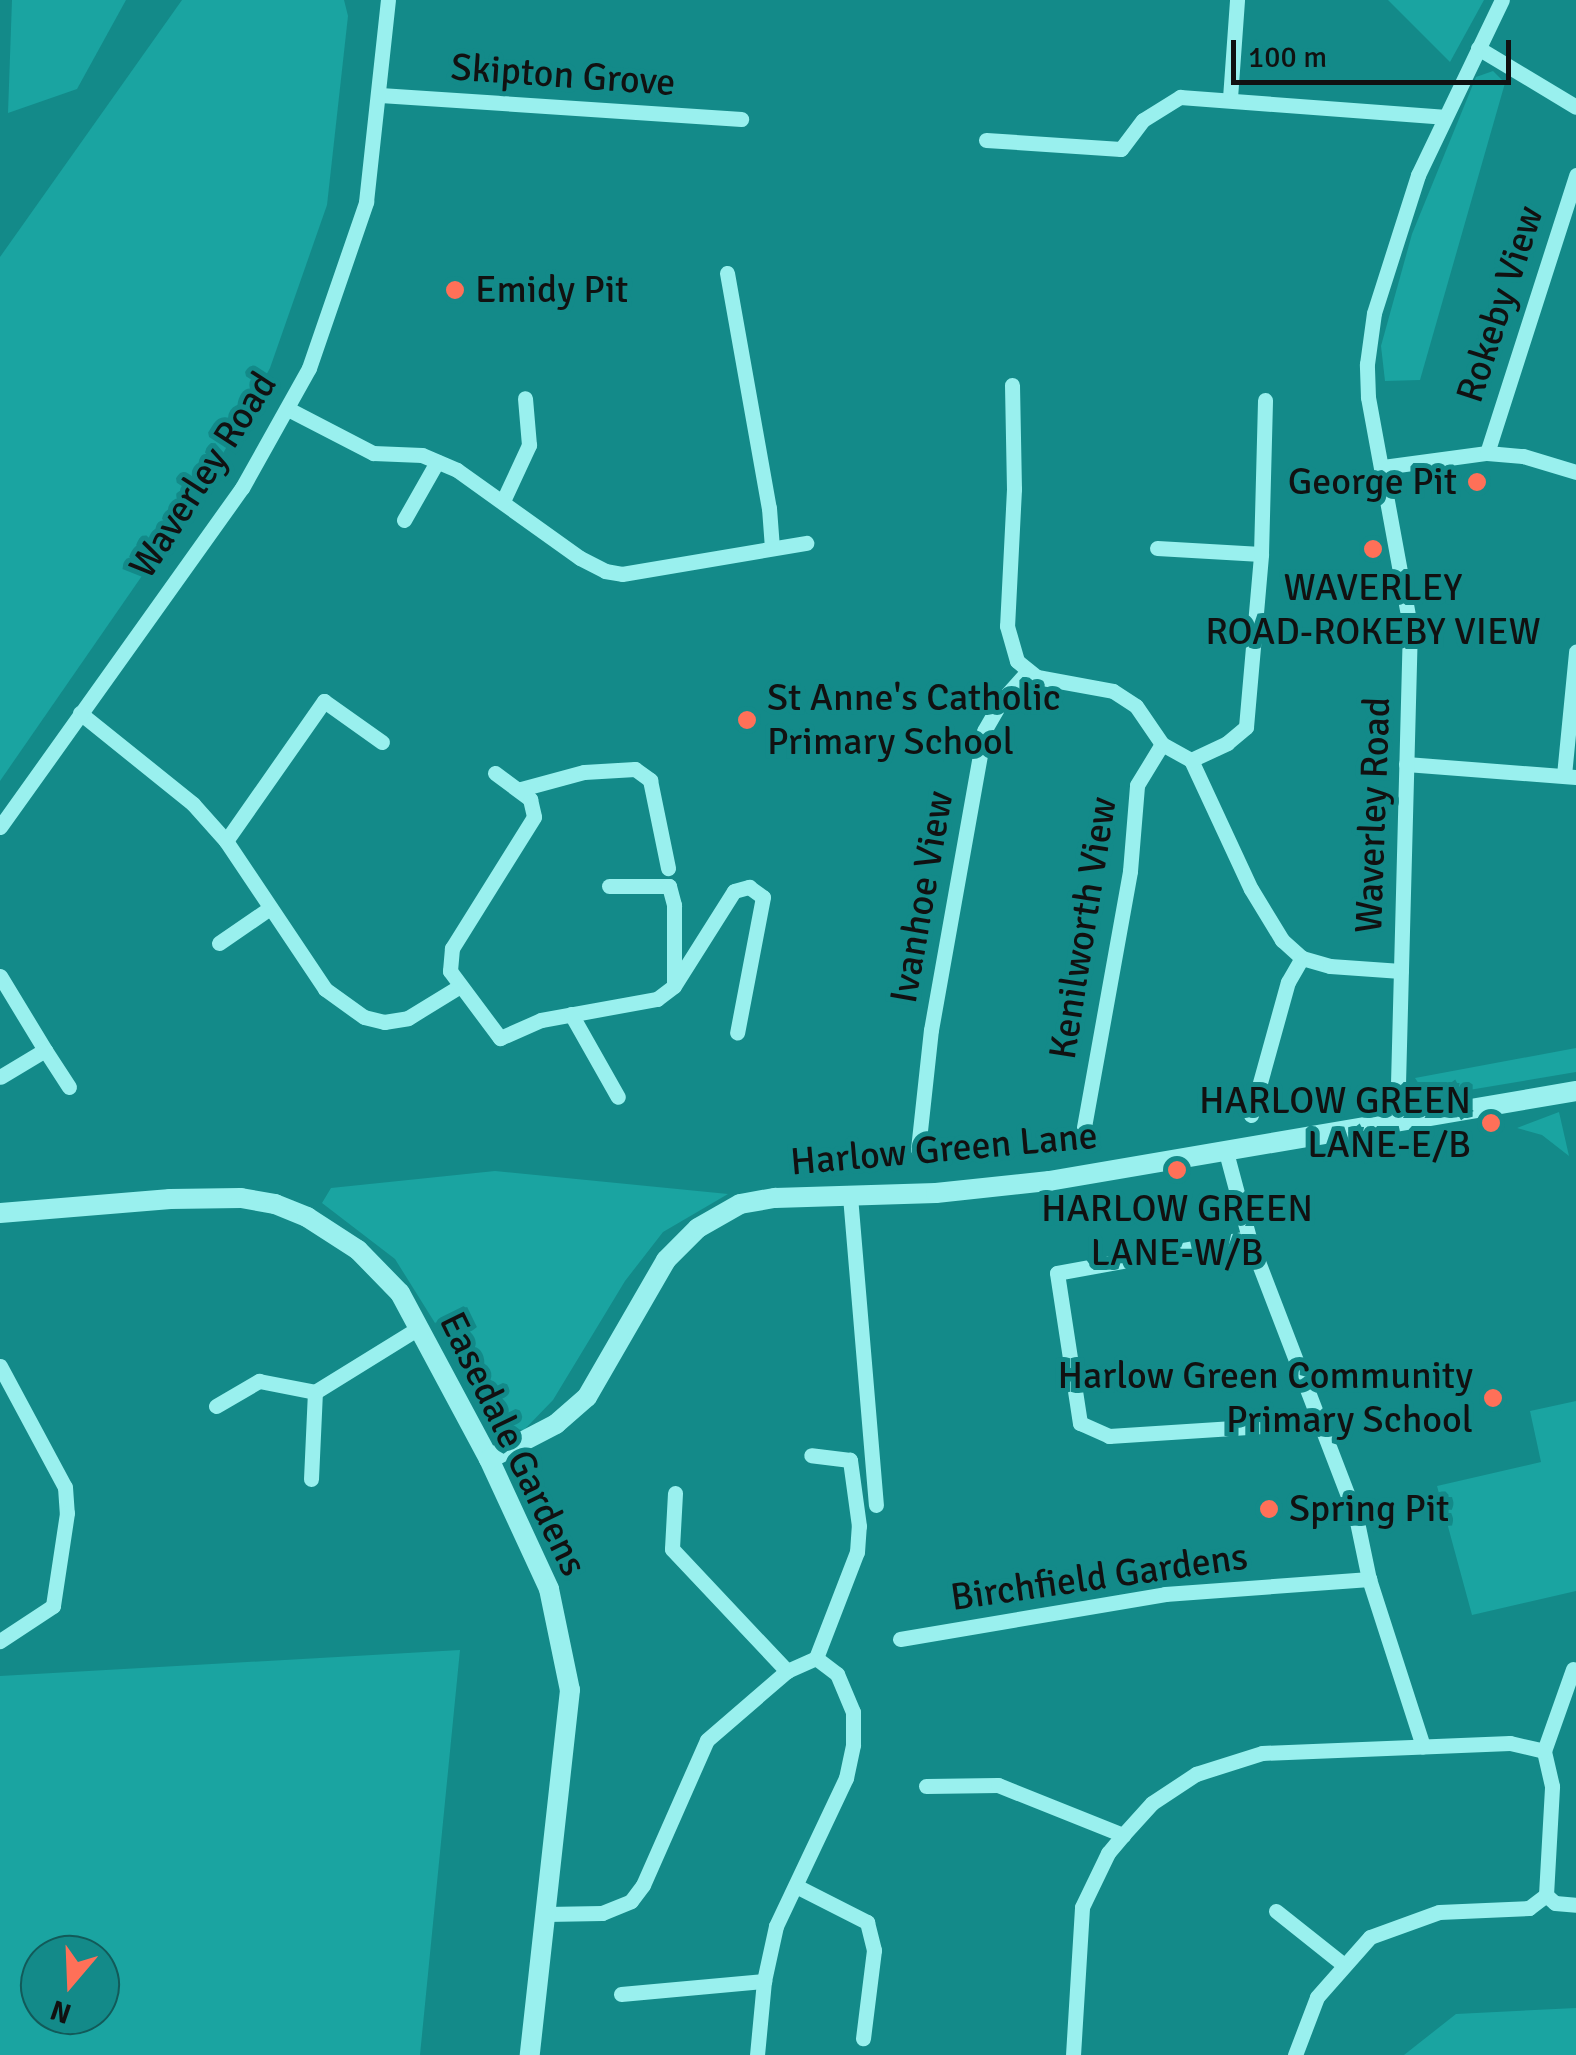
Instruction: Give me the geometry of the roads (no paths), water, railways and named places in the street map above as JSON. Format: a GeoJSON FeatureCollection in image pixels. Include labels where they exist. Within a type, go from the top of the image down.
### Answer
{"type":"FeatureCollection","features":[{"type":"Feature","properties":{"kind":"street","name":"Waverley Road"},"geometry":{"type":"LineString","coordinates":[[0,828],[242,488],[288,409],[333,308],[366,202],[388,0]]}},
{"type":"Feature","properties":{"kind":"street"},"geometry":{"type":"LineString","coordinates":[[1230,98],[1237,0]]}},
{"type":"Feature","properties":{"kind":"street","name":"Waverley Road"},"geometry":{"type":"LineString","coordinates":[[1396,1122],[1409,608],[1368,397],[1367,364],[1374,313],[1418,174],[1502,0]]}},
{"type":"Feature","properties":{"kind":"street"},"geometry":{"type":"LineString","coordinates":[[1478,48],[1576,107]]}},
{"type":"Feature","properties":{"kind":"street","name":"Skipton Grove"},"geometry":{"type":"LineString","coordinates":[[380,95],[741,119]]}},
{"type":"Feature","properties":{"kind":"street"},"geometry":{"type":"LineString","coordinates":[[986,140],[1121,149],[1160,106],[1180,98],[1230,98],[1443,117]]}},
{"type":"Feature","properties":{"kind":"street","name":"Rokeby View"},"geometry":{"type":"LineString","coordinates":[[1486,453],[1576,174]]}},
{"type":"Feature","properties":{"kind":"street"},"geometry":{"type":"LineString","coordinates":[[727,273],[769,508],[772,548]]}},
{"type":"Feature","properties":{"kind":"street"},"geometry":{"type":"LineString","coordinates":[[1012,386],[1014,489],[1007,626],[1010,650],[1028,672],[1113,691],[1136,706],[1162,744],[1192,760],[1250,889],[1282,940],[1302,958],[1330,966],[1401,972]]}},
{"type":"Feature","properties":{"kind":"street"},"geometry":{"type":"LineString","coordinates":[[503,501],[529,446],[525,398]]}},
{"type":"Feature","properties":{"kind":"street"},"geometry":{"type":"LineString","coordinates":[[1192,760],[1227,743],[1246,726],[1261,554],[1265,400]]}},
{"type":"Feature","properties":{"kind":"street"},"geometry":{"type":"LineString","coordinates":[[288,409],[377,454],[408,453],[437,462],[503,501],[580,558],[618,573],[806,543]]}},
{"type":"Feature","properties":{"kind":"street","name":"Rokeby View"},"geometry":{"type":"LineString","coordinates":[[1383,467],[1486,453],[1523,456],[1576,472]]}},
{"type":"Feature","properties":{"kind":"street"},"geometry":{"type":"LineString","coordinates":[[404,520],[437,462]]}},
{"type":"Feature","properties":{"kind":"street"},"geometry":{"type":"LineString","coordinates":[[1157,548],[1261,554]]}},
{"type":"Feature","properties":{"kind":"street"},"geometry":{"type":"LineString","coordinates":[[1406,764],[1570,776],[1576,652]]}},
{"type":"Feature","properties":{"kind":"street","name":"Ivanhoe View"},"geometry":{"type":"LineString","coordinates":[[918,1149],[931,1030],[984,731],[1002,700],[1028,672]]}},
{"type":"Feature","properties":{"kind":"street"},"geometry":{"type":"LineString","coordinates":[[226,841],[324,700],[382,742]]}},
{"type":"Feature","properties":{"kind":"street"},"geometry":{"type":"LineString","coordinates":[[80,713],[194,804],[226,841],[320,985],[364,1017],[384,1022],[408,1018],[460,986]]}},
{"type":"Feature","properties":{"kind":"street","name":"Kenilworth View"},"geometry":{"type":"LineString","coordinates":[[1084,1127],[1130,871],[1137,784],[1162,744]]}},
{"type":"Feature","properties":{"kind":"street"},"geometry":{"type":"LineString","coordinates":[[521,790],[584,772],[635,769],[650,780],[668,868]]}},
{"type":"Feature","properties":{"kind":"street"},"geometry":{"type":"LineString","coordinates":[[494,774],[530,799],[534,818],[452,948],[450,971],[500,1038],[540,1020],[657,999],[674,986],[734,891],[749,887],[763,896],[737,1033]]}},
{"type":"Feature","properties":{"kind":"street"},"geometry":{"type":"LineString","coordinates":[[609,886],[669,886],[674,905],[674,986]]}},
{"type":"Feature","properties":{"kind":"street"},"geometry":{"type":"LineString","coordinates":[[219,943],[270,908]]}},
{"type":"Feature","properties":{"kind":"street"},"geometry":{"type":"LineString","coordinates":[[1251,1116],[1288,982],[1302,958]]}},
{"type":"Feature","properties":{"kind":"street"},"geometry":{"type":"LineString","coordinates":[[0,976],[69,1088]]}},
{"type":"Feature","properties":{"kind":"street"},"geometry":{"type":"LineString","coordinates":[[572,1014],[618,1098]]}},
{"type":"Feature","properties":{"kind":"street"},"geometry":{"type":"LineString","coordinates":[[0,1076],[45,1050]]}},
{"type":"Feature","properties":{"kind":"street","name":"Harlow Green Lane"},"geometry":{"type":"LineString","coordinates":[[489,1459],[556,1424],[587,1396],[666,1260],[698,1228],[740,1204],[936,1193],[1049,1181],[1576,1091]]}},
{"type":"Feature","properties":{"kind":"street"},"geometry":{"type":"LineString","coordinates":[[1226,1152],[1250,1238],[1356,1517],[1368,1579],[1423,1746]]}},
{"type":"Feature","properties":{"kind":"street"},"geometry":{"type":"LineString","coordinates":[[850,1196],[876,1505]]}},
{"type":"Feature","properties":{"kind":"street","name":"Easedale Gardens"},"geometry":{"type":"LineString","coordinates":[[0,1213],[170,1199],[241,1198],[275,1204],[307,1217],[358,1250],[400,1293],[489,1459],[549,1589],[570,1690],[530,2055]]}},
{"type":"Feature","properties":{"kind":"street"},"geometry":{"type":"LineString","coordinates":[[1250,1238],[1057,1273],[1080,1423],[1109,1436],[1323,1422]]}},
{"type":"Feature","properties":{"kind":"street"},"geometry":{"type":"LineString","coordinates":[[216,1406],[259,1381],[315,1392],[418,1329]]}},
{"type":"Feature","properties":{"kind":"street"},"geometry":{"type":"LineString","coordinates":[[0,1366],[65,1487],[67,1513],[53,1606],[0,1641]]}},
{"type":"Feature","properties":{"kind":"street"},"geometry":{"type":"LineString","coordinates":[[311,1479],[315,1392]]}},
{"type":"Feature","properties":{"kind":"street"},"geometry":{"type":"LineString","coordinates":[[546,1914],[602,1913],[631,1901],[643,1885],[707,1740],[787,1671],[816,1658],[846,1584],[860,1526],[850,1460],[811,1455]]}},
{"type":"Feature","properties":{"kind":"street"},"geometry":{"type":"LineString","coordinates":[[675,1493],[672,1548],[787,1671]]}},
{"type":"Feature","properties":{"kind":"street","name":"Birchfield Gardens"},"geometry":{"type":"LineString","coordinates":[[900,1639],[1165,1594],[1368,1579]]}},
{"type":"Feature","properties":{"kind":"street"},"geometry":{"type":"LineString","coordinates":[[757,2055],[764,1982],[776,1926],[846,1778],[853,1745],[852,1712],[837,1674],[816,1658]]}},
{"type":"Feature","properties":{"kind":"street"},"geometry":{"type":"LineString","coordinates":[[1294,2055],[1318,1997],[1370,1938],[1440,1912],[1530,1908],[1546,1895],[1552,1786],[1544,1751],[1573,1668]]}},
{"type":"Feature","properties":{"kind":"street"},"geometry":{"type":"LineString","coordinates":[[1073,2055],[1082,1907],[1108,1853],[1123,1835],[1152,1803],[1196,1774],[1262,1753],[1510,1743],[1544,1751]]}},
{"type":"Feature","properties":{"kind":"street"},"geometry":{"type":"LineString","coordinates":[[926,1786],[998,1784],[1123,1835]]}},
{"type":"Feature","properties":{"kind":"street"},"geometry":{"type":"LineString","coordinates":[[796,1886],[867,1922],[874,1950],[863,2038]]}},
{"type":"Feature","properties":{"kind":"street"},"geometry":{"type":"LineString","coordinates":[[1546,1895],[1555,1902],[1576,1905]]}},
{"type":"Feature","properties":{"kind":"street"},"geometry":{"type":"LineString","coordinates":[[1276,1911],[1344,1965]]}},
{"type":"Feature","properties":{"kind":"street"},"geometry":{"type":"LineString","coordinates":[[621,1994],[764,1982]]}},
{"type":"Feature","properties":{"kind":"place","name":"Emidy Pit"},"geometry":{"type":"Point","coordinates":[455,290]}},
{"type":"Feature","properties":{"kind":"place","name":"George Pit"},"geometry":{"type":"Point","coordinates":[1477,482]}},
{"type":"Feature","properties":{"kind":"place","name":"WAVERLEY ROAD-ROKEBY VIEW"},"geometry":{"type":"Point","coordinates":[1373,549]}},
{"type":"Feature","properties":{"kind":"place","name":"St Anne's Catholic Primary School"},"geometry":{"type":"Point","coordinates":[747,720]}},
{"type":"Feature","properties":{"kind":"place","name":"HARLOW GREEN LANE-E/B"},"geometry":{"type":"Point","coordinates":[1491,1123]}},
{"type":"Feature","properties":{"kind":"place","name":"HARLOW GREEN LANE-W/B"},"geometry":{"type":"Point","coordinates":[1177,1170]}},
{"type":"Feature","properties":{"kind":"place","name":"Harlow Green Community Primary School"},"geometry":{"type":"Point","coordinates":[1493,1398]}},
{"type":"Feature","properties":{"kind":"place","name":"Spring Pit"},"geometry":{"type":"Point","coordinates":[1269,1509]}}]}
